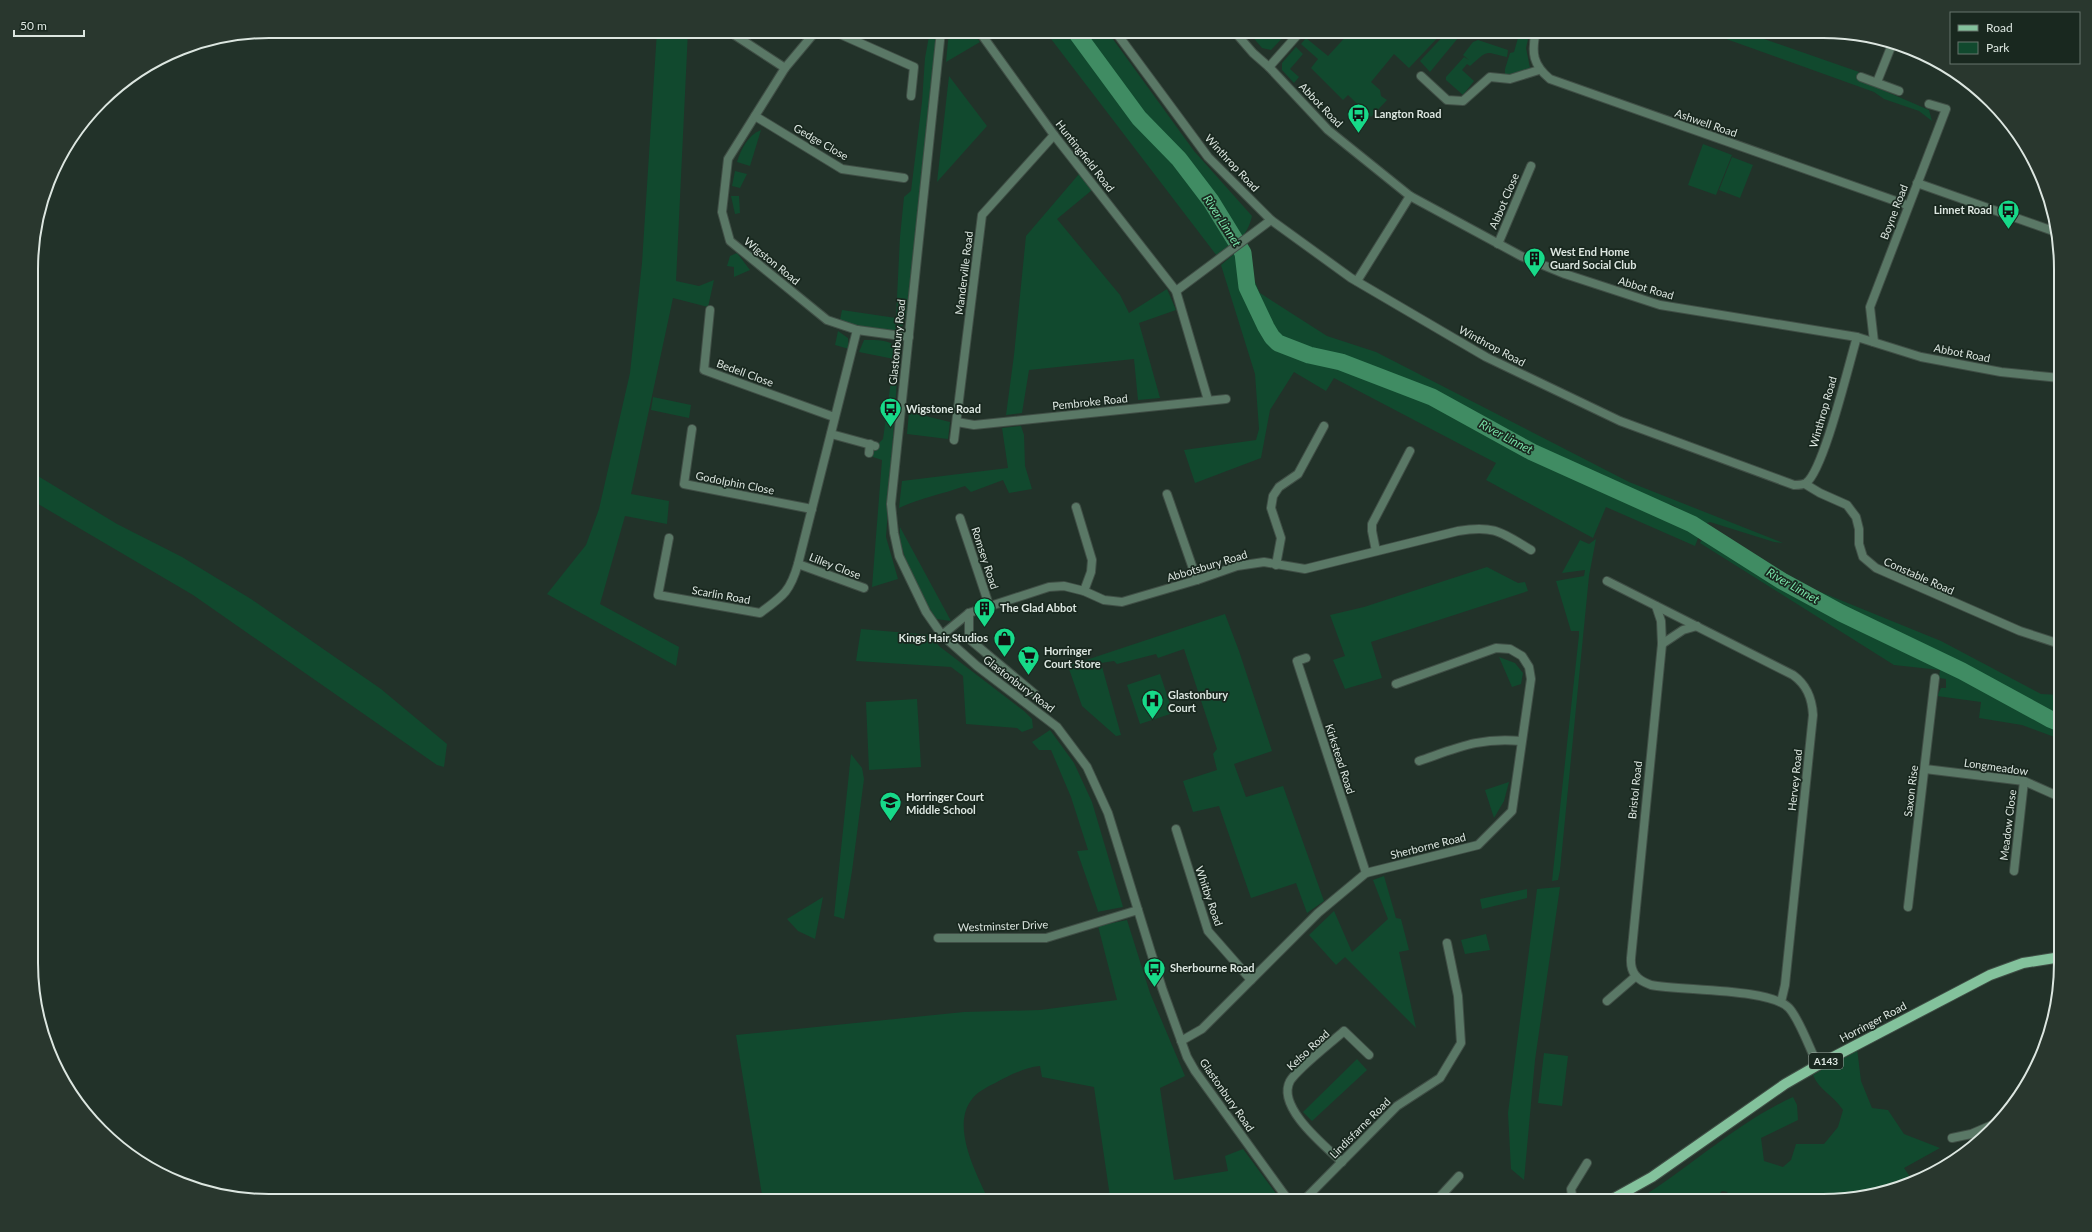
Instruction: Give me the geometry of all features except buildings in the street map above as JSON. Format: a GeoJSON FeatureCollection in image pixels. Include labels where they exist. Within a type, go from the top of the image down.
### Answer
{"type":"FeatureCollection","features":[{"type":"Feature","properties":{"kind":"main road","name":"Horringer Road"},"geometry":{"type":"LineString","coordinates":[[1622,1194],[1652,1177],[1785,1084],[1818,1065],[1990,975],[2023,963],[2054,958]]}},
{"type":"Feature","properties":{"kind":"street"},"geometry":{"type":"LineString","coordinates":[[739,38],[785,68]]}},
{"type":"Feature","properties":{"kind":"street","name":"Wigston Road"},"geometry":{"type":"LineString","coordinates":[[810,38],[785,68],[728,159],[722,212],[730,242],[827,320],[857,330],[909,337]]}},
{"type":"Feature","properties":{"kind":"street"},"geometry":{"type":"LineString","coordinates":[[849,38],[914,67],[911,96]]}},
{"type":"Feature","properties":{"kind":"street","name":"Glastonbury Road"},"geometry":{"type":"LineString","coordinates":[[940,38],[890,504],[894,532],[900,556],[907,576],[926,612],[942,635],[977,666],[1048,719],[1071,744],[1087,767],[1108,813],[1162,988],[1181,1042],[1195,1071],[1284,1194]]}},
{"type":"Feature","properties":{"kind":"street","name":"Huntingfield Road"},"geometry":{"type":"LineString","coordinates":[[984,38],[1054,135],[1176,291],[1208,400]]}},
{"type":"Feature","properties":{"kind":"street","name":"Winthrop Road"},"geometry":{"type":"LineString","coordinates":[[1120,38],[1208,157],[1271,220],[1357,281],[1486,357],[1620,421],[1794,485],[1805,484],[1810,480],[1825,450],[1856,337]]}},
{"type":"Feature","properties":{"kind":"street","name":"Abbot Road"},"geometry":{"type":"LineString","coordinates":[[1240,38],[1328,130],[1410,196],[1498,244],[1565,274],[1660,305],[1856,337],[1921,357],[2005,373],[2054,377]]}},
{"type":"Feature","properties":{"kind":"street"},"geometry":{"type":"LineString","coordinates":[[1269,67],[1296,38]]}},
{"type":"Feature","properties":{"kind":"street"},"geometry":{"type":"LineString","coordinates":[[1421,76],[1447,100],[1463,101],[1490,77],[1510,79],[1539,70],[1532,48],[1534,38]]}},
{"type":"Feature","properties":{"kind":"street"},"geometry":{"type":"LineString","coordinates":[[1877,82],[1890,48]]}},
{"type":"Feature","properties":{"kind":"street","name":"Ashwell Road"},"geometry":{"type":"LineString","coordinates":[[1539,70],[1550,80],[1908,205]]}},
{"type":"Feature","properties":{"kind":"street"},"geometry":{"type":"LineString","coordinates":[[1861,77],[1899,91]]}},
{"type":"Feature","properties":{"kind":"street","name":"Boyne Road"},"geometry":{"type":"LineString","coordinates":[[1874,342],[1870,306],[1946,110],[1929,104]]}},
{"type":"Feature","properties":{"kind":"street","name":"Gedge Close"},"geometry":{"type":"LineString","coordinates":[[756,116],[842,169],[904,178]]}},
{"type":"Feature","properties":{"kind":"street","name":"Manderville Road"},"geometry":{"type":"LineString","coordinates":[[954,440],[982,215],[1054,135]]}},
{"type":"Feature","properties":{"kind":"street","name":"Abbot Close"},"geometry":{"type":"LineString","coordinates":[[1498,244],[1531,166]]}},
{"type":"Feature","properties":{"kind":"street"},"geometry":{"type":"LineString","coordinates":[[1917,183],[2051,230]]}},
{"type":"Feature","properties":{"kind":"street"},"geometry":{"type":"LineString","coordinates":[[1357,281],[1410,196]]}},
{"type":"Feature","properties":{"kind":"street"},"geometry":{"type":"LineString","coordinates":[[1176,291],[1271,220]]}},
{"type":"Feature","properties":{"kind":"street","name":"Bedell Close"},"geometry":{"type":"LineString","coordinates":[[710,310],[704,370],[834,417]]}},
{"type":"Feature","properties":{"kind":"street","name":"Scarlin Road"},"geometry":{"type":"LineString","coordinates":[[669,538],[658,595],[760,613],[783,596],[793,583],[857,330]]}},
{"type":"Feature","properties":{"kind":"street","name":"Pembroke Road"},"geometry":{"type":"LineString","coordinates":[[957,422],[974,425],[1226,399]]}},
{"type":"Feature","properties":{"kind":"street"},"geometry":{"type":"LineString","coordinates":[[1276,565],[1281,538],[1271,508],[1273,496],[1278,487],[1298,474],[1324,426]]}},
{"type":"Feature","properties":{"kind":"street","name":"Godolphin Close"},"geometry":{"type":"LineString","coordinates":[[692,429],[684,484],[812,509]]}},
{"type":"Feature","properties":{"kind":"street"},"geometry":{"type":"LineString","coordinates":[[830,434],[871,448]]}},
{"type":"Feature","properties":{"kind":"street"},"geometry":{"type":"LineString","coordinates":[[1376,551],[1372,524],[1410,451]]}},
{"type":"Feature","properties":{"kind":"street","name":"Constable Road"},"geometry":{"type":"LineString","coordinates":[[1805,484],[1820,493],[1847,505],[1856,517],[1859,529],[1859,544],[1863,557],[1876,568],[2020,631],[2054,642]]}},
{"type":"Feature","properties":{"kind":"street"},"geometry":{"type":"LineString","coordinates":[[1167,494],[1197,580]]}},
{"type":"Feature","properties":{"kind":"street"},"geometry":{"type":"LineString","coordinates":[[1076,507],[1092,560],[1091,572],[1084,591]]}},
{"type":"Feature","properties":{"kind":"street","name":"Romsey Road"},"geometry":{"type":"LineString","coordinates":[[960,518],[989,605]]}},
{"type":"Feature","properties":{"kind":"street","name":"Abbotsbury Road"},"geometry":{"type":"LineString","coordinates":[[942,635],[969,613],[989,605],[1049,587],[1064,586],[1084,591],[1104,600],[1122,602],[1197,580],[1237,566],[1264,562],[1305,569],[1479,527],[1493,529],[1531,550]]}},
{"type":"Feature","properties":{"kind":"street","name":"Lilley Close"},"geometry":{"type":"LineString","coordinates":[[798,564],[864,588]]}},
{"type":"Feature","properties":{"kind":"street","name":"Hervey Road"},"geometry":{"type":"LineString","coordinates":[[1607,581],[1793,675],[1804,684],[1811,699],[1812,715],[1800,847],[1785,985],[1781,1002]]}},
{"type":"Feature","properties":{"kind":"street","name":"Bristol Road"},"geometry":{"type":"LineString","coordinates":[[1636,976],[1631,967],[1630,958],[1662,644],[1661,621],[1656,606]]}},
{"type":"Feature","properties":{"kind":"street"},"geometry":{"type":"LineString","coordinates":[[969,613],[968,639],[1035,694]]}},
{"type":"Feature","properties":{"kind":"street"},"geometry":{"type":"LineString","coordinates":[[1662,644],[1683,630],[1696,626]]}},
{"type":"Feature","properties":{"kind":"street","name":"Sherborne Road"},"geometry":{"type":"LineString","coordinates":[[1181,1042],[1202,1029],[1318,913],[1366,873],[1478,845],[1512,810],[1520,741],[1531,679],[1529,667],[1522,656],[1510,649],[1496,648],[1396,684]]}},
{"type":"Feature","properties":{"kind":"street","name":"Kirkstead Road"},"geometry":{"type":"LineString","coordinates":[[1306,658],[1297,661],[1366,873]]}},
{"type":"Feature","properties":{"kind":"street","name":"Saxon Rise"},"geometry":{"type":"LineString","coordinates":[[1908,907],[1935,678]]}},
{"type":"Feature","properties":{"kind":"street"},"geometry":{"type":"LineString","coordinates":[[1419,761],[1479,741],[1501,739],[1520,741]]}},
{"type":"Feature","properties":{"kind":"street","name":"Longmeadow"},"geometry":{"type":"LineString","coordinates":[[1925,769],[2024,781],[2054,794]]}},
{"type":"Feature","properties":{"kind":"street","name":"Meadow Close"},"geometry":{"type":"LineString","coordinates":[[2014,871],[2024,781]]}},
{"type":"Feature","properties":{"kind":"street","name":"Whitby Road"},"geometry":{"type":"LineString","coordinates":[[1176,829],[1208,931],[1251,980]]}},
{"type":"Feature","properties":{"kind":"street","name":"Westminster Drive"},"geometry":{"type":"LineString","coordinates":[[938,938],[1046,938],[1138,910]]}},
{"type":"Feature","properties":{"kind":"street","name":"Lindisfarne Road"},"geometry":{"type":"LineString","coordinates":[[1310,1194],[1397,1106],[1440,1078],[1461,1043],[1458,996],[1447,943]]}},
{"type":"Feature","properties":{"kind":"street"},"geometry":{"type":"LineString","coordinates":[[1607,1001],[1636,976],[1643,982],[1655,986],[1762,996],[1781,1002],[1794,1015],[1818,1065]]}},
{"type":"Feature","properties":{"kind":"street","name":"Kelso Road"},"geometry":{"type":"LineString","coordinates":[[1342,1162],[1316,1138],[1301,1121],[1289,1104],[1287,1096],[1288,1088],[1295,1075],[1344,1031],[1369,1055]]}},
{"type":"Feature","properties":{"kind":"street"},"geometry":{"type":"LineString","coordinates":[[1952,1138],[1971,1134],[1983,1129]]}},
{"type":"Feature","properties":{"kind":"street"},"geometry":{"type":"LineString","coordinates":[[1572,1194],[1571,1189],[1587,1164]]}},
{"type":"Feature","properties":{"kind":"street"},"geometry":{"type":"LineString","coordinates":[[1442,1194],[1459,1176]]}},
{"type":"Feature","properties":{"kind":"green space"},"geometry":{"type":"Polygon","coordinates":[[[657,38],[688,38],[676,281],[699,286],[714,280],[708,307],[673,298],[631,494],[669,501],[667,524],[625,516],[600,604],[679,647],[676,666],[547,594],[586,545],[599,509],[630,373],[642,263],[657,38]]]}},
{"type":"Feature","properties":{"kind":"green space"},"geometry":{"type":"Polygon","coordinates":[[[929,38],[940,38],[907,313],[903,325],[895,332],[839,325],[842,310],[896,318],[900,237],[904,197],[911,191],[922,102],[925,58],[929,38]]]}},
{"type":"Feature","properties":{"kind":"green space"},"geometry":{"type":"Polygon","coordinates":[[[948,38],[977,38],[980,42],[946,62],[948,38]]]}},
{"type":"Feature","properties":{"kind":"green space"},"geometry":{"type":"Polygon","coordinates":[[[1050,38],[1112,38],[1194,151],[1252,216],[1247,230],[1235,244],[1217,256],[1050,38]],[[1197,186],[1230,235],[1211,201],[1197,186]]]}},
{"type":"Feature","properties":{"kind":"green space"},"geometry":{"type":"Polygon","coordinates":[[[1254,38],[1282,38],[1271,50],[1262,48],[1254,38]]]}},
{"type":"Feature","properties":{"kind":"green space"},"geometry":{"type":"Polygon","coordinates":[[[1306,38],[1328,56],[1345,38],[1437,38],[1409,68],[1394,54],[1371,82],[1380,90],[1381,96],[1387,100],[1371,117],[1348,95],[1343,100],[1311,68],[1318,59],[1301,44],[1306,38]]]}},
{"type":"Feature","properties":{"kind":"green space"},"geometry":{"type":"Polygon","coordinates":[[[1441,38],[1458,38],[1430,72],[1420,61],[1441,38]]]}},
{"type":"Feature","properties":{"kind":"green space"},"geometry":{"type":"Polygon","coordinates":[[[1518,38],[1528,38],[1526,48],[1530,68],[1528,71],[1511,76],[1505,74],[1505,69],[1510,53],[1514,52],[1518,38]]]}},
{"type":"Feature","properties":{"kind":"green space"},"geometry":{"type":"Polygon","coordinates":[[[1724,38],[1761,38],[1859,72],[1857,79],[1929,110],[1932,121],[1919,111],[1884,99],[1874,92],[1724,38]]]}},
{"type":"Feature","properties":{"kind":"green space"},"geometry":{"type":"Polygon","coordinates":[[[1478,40],[1508,50],[1507,57],[1487,53],[1470,66],[1467,64],[1462,70],[1474,81],[1463,95],[1446,80],[1446,77],[1464,57],[1469,60],[1463,55],[1473,42],[1478,40]]]}},
{"type":"Feature","properties":{"kind":"green space"},"geometry":{"type":"Polygon","coordinates":[[[1296,47],[1303,54],[1290,69],[1299,77],[1294,83],[1282,70],[1282,63],[1296,47]]]}},
{"type":"Feature","properties":{"kind":"green space"},"geometry":{"type":"Polygon","coordinates":[[[949,76],[987,126],[937,182],[949,76]]]}},
{"type":"Feature","properties":{"kind":"green space"},"geometry":{"type":"Polygon","coordinates":[[[761,130],[750,166],[737,162],[746,143],[752,135],[761,130]]]}},
{"type":"Feature","properties":{"kind":"green space"},"geometry":{"type":"Polygon","coordinates":[[[1703,144],[1732,155],[1716,195],[1688,185],[1703,144]]]}},
{"type":"Feature","properties":{"kind":"green space"},"geometry":{"type":"Polygon","coordinates":[[[1732,157],[1753,165],[1740,198],[1719,190],[1732,157]]]}},
{"type":"Feature","properties":{"kind":"green space"},"geometry":{"type":"Polygon","coordinates":[[[735,171],[747,174],[740,188],[732,186],[735,171]]]}},
{"type":"Feature","properties":{"kind":"green space"},"geometry":{"type":"Polygon","coordinates":[[[1079,174],[1092,190],[1057,219],[1120,295],[1129,313],[1167,289],[1176,310],[1139,323],[1160,398],[1138,400],[1134,359],[1029,370],[1022,413],[1006,415],[1014,355],[1026,236],[1079,174]]]}},
{"type":"Feature","properties":{"kind":"green space"},"geometry":{"type":"Polygon","coordinates":[[[731,196],[739,196],[740,213],[735,214],[731,196]]]}},
{"type":"Feature","properties":{"kind":"green space"},"geometry":{"type":"Polygon","coordinates":[[[1240,249],[1260,293],[1327,336],[1376,352],[1629,482],[1783,543],[1774,542],[1710,522],[1705,524],[1669,503],[1702,528],[1695,546],[1606,507],[1593,538],[1486,480],[1496,463],[1334,378],[1326,391],[1294,372],[1270,410],[1261,458],[1195,483],[1184,450],[1256,440],[1259,429],[1255,374],[1221,265],[1240,249]]]}},
{"type":"Feature","properties":{"kind":"green space"},"geometry":{"type":"Polygon","coordinates":[[[737,253],[750,270],[734,277],[734,267],[727,266],[730,256],[737,253]]]}},
{"type":"Feature","properties":{"kind":"green space"},"geometry":{"type":"Polygon","coordinates":[[[838,331],[848,338],[849,349],[835,345],[838,331]]]}},
{"type":"Feature","properties":{"kind":"green space"},"geometry":{"type":"Polygon","coordinates":[[[864,340],[879,340],[888,342],[896,346],[899,350],[886,537],[898,579],[872,587],[882,460],[873,457],[869,453],[883,439],[894,359],[859,352],[864,340]]]}},
{"type":"Feature","properties":{"kind":"green space"},"geometry":{"type":"Polygon","coordinates":[[[653,397],[691,405],[689,418],[651,410],[653,397]]]}},
{"type":"Feature","properties":{"kind":"green space"},"geometry":{"type":"Polygon","coordinates":[[[909,412],[950,422],[948,439],[907,434],[909,412]]]}},
{"type":"Feature","properties":{"kind":"green space"},"geometry":{"type":"Polygon","coordinates":[[[1021,426],[1024,435],[1025,466],[1032,489],[1009,493],[1003,480],[971,492],[965,486],[915,501],[899,508],[902,481],[1008,468],[1002,428],[1021,426]]]}},
{"type":"Feature","properties":{"kind":"green space"},"geometry":{"type":"Polygon","coordinates":[[[38,476],[117,524],[182,557],[251,599],[381,689],[447,744],[444,767],[437,765],[193,595],[38,504],[38,476]]]}},
{"type":"Feature","properties":{"kind":"green space"},"geometry":{"type":"Polygon","coordinates":[[[900,527],[951,621],[936,619],[924,599],[902,549],[900,527]]]}},
{"type":"Feature","properties":{"kind":"green space"},"geometry":{"type":"Polygon","coordinates":[[[1706,531],[1776,574],[1941,641],[2041,694],[2054,695],[2054,718],[2037,712],[1912,644],[1899,645],[1957,671],[2054,724],[2054,737],[2022,725],[1979,718],[1981,702],[1937,696],[1941,688],[1946,688],[1946,679],[1939,678],[1940,670],[1894,665],[1700,543],[1706,531]]]}},
{"type":"Feature","properties":{"kind":"green space"},"geometry":{"type":"Polygon","coordinates":[[[1596,539],[1589,576],[1560,870],[1558,880],[1552,881],[1579,635],[1579,631],[1571,631],[1556,581],[1584,576],[1585,570],[1562,573],[1580,540],[1589,544],[1596,539]]]}},
{"type":"Feature","properties":{"kind":"green space"},"geometry":{"type":"Polygon","coordinates":[[[1487,567],[1518,583],[1525,582],[1528,591],[1371,642],[1382,678],[1345,689],[1333,660],[1345,656],[1330,615],[1364,607],[1487,567]]]}},
{"type":"Feature","properties":{"kind":"green space"},"geometry":{"type":"Polygon","coordinates":[[[1225,614],[1239,651],[1272,751],[1234,764],[1246,797],[1283,786],[1324,901],[1307,913],[1296,883],[1251,898],[1219,806],[1193,812],[1183,781],[1217,770],[1213,754],[1217,749],[1184,649],[1158,658],[1156,654],[1117,664],[1114,661],[1101,663],[1121,735],[1116,736],[1082,706],[1068,666],[1225,614]]]}},
{"type":"Feature","properties":{"kind":"green space"},"geometry":{"type":"Polygon","coordinates":[[[861,629],[931,635],[939,646],[1024,711],[1032,719],[1033,728],[1022,732],[1017,728],[966,724],[963,676],[951,667],[856,661],[861,629]]]}},
{"type":"Feature","properties":{"kind":"green space"},"geometry":{"type":"Polygon","coordinates":[[[1499,657],[1515,663],[1523,673],[1521,684],[1512,687],[1499,657]]]}},
{"type":"Feature","properties":{"kind":"green space"},"geometry":{"type":"Polygon","coordinates":[[[1160,674],[1173,713],[1140,724],[1127,685],[1160,674]]]}},
{"type":"Feature","properties":{"kind":"green space"},"geometry":{"type":"Polygon","coordinates":[[[917,699],[921,767],[869,770],[866,702],[917,699]]]}},
{"type":"Feature","properties":{"kind":"green space"},"geometry":{"type":"Polygon","coordinates":[[[1050,730],[1074,763],[1092,802],[1123,907],[1097,912],[1098,911],[1077,851],[1088,850],[1071,797],[1051,750],[1039,750],[1032,742],[1050,730]]]}},
{"type":"Feature","properties":{"kind":"green space"},"geometry":{"type":"Polygon","coordinates":[[[851,754],[862,768],[864,779],[844,919],[834,916],[851,754]]]}},
{"type":"Feature","properties":{"kind":"green space"},"geometry":{"type":"Polygon","coordinates":[[[1509,782],[1504,801],[1494,818],[1485,790],[1509,782]]]}},
{"type":"Feature","properties":{"kind":"green space"},"geometry":{"type":"Polygon","coordinates":[[[1384,876],[1396,918],[1401,919],[1409,950],[1399,952],[1416,1028],[1345,957],[1336,965],[1309,935],[1334,911],[1352,952],[1388,919],[1373,880],[1384,876]]]}},
{"type":"Feature","properties":{"kind":"green space"},"geometry":{"type":"Polygon","coordinates":[[[1560,887],[1535,1060],[1524,1180],[1511,1169],[1508,1113],[1537,889],[1560,887]]]}},
{"type":"Feature","properties":{"kind":"green space"},"geometry":{"type":"Polygon","coordinates":[[[1527,889],[1527,898],[1482,909],[1480,899],[1527,889]]]}},
{"type":"Feature","properties":{"kind":"green space"},"geometry":{"type":"Polygon","coordinates":[[[823,897],[815,939],[798,931],[787,919],[823,897]]]}},
{"type":"Feature","properties":{"kind":"green space"},"geometry":{"type":"Polygon","coordinates":[[[1127,920],[1150,993],[1185,1076],[1160,1088],[1174,1180],[1228,1171],[1225,1156],[1243,1149],[1276,1194],[1110,1194],[1094,1087],[1042,1077],[1040,1066],[1018,1072],[982,1090],[972,1098],[965,1113],[965,1138],[968,1152],[986,1194],[762,1194],[736,1035],[964,1012],[1040,1010],[1117,1000],[1098,926],[1127,920]]]}},
{"type":"Feature","properties":{"kind":"green space"},"geometry":{"type":"Polygon","coordinates":[[[1486,934],[1490,950],[1465,954],[1461,940],[1486,934]]]}},
{"type":"Feature","properties":{"kind":"green space"},"geometry":{"type":"Polygon","coordinates":[[[1857,1048],[1861,1081],[1872,1108],[1888,1110],[1904,1134],[1940,1148],[1904,1168],[1910,1176],[1897,1182],[1868,1190],[1838,1194],[1725,1194],[1728,1192],[1722,1191],[1719,1194],[1647,1194],[1752,1120],[1793,1097],[1797,1105],[1798,1120],[1761,1138],[1764,1161],[1783,1167],[1791,1160],[1796,1144],[1824,1144],[1838,1127],[1843,1110],[1835,1100],[1822,1089],[1813,1075],[1857,1048]]]}},
{"type":"Feature","properties":{"kind":"green space"},"geometry":{"type":"Polygon","coordinates":[[[1544,1053],[1568,1056],[1562,1106],[1538,1103],[1544,1053]]]}},
{"type":"Feature","properties":{"kind":"green space"},"geometry":{"type":"Polygon","coordinates":[[[1357,1059],[1367,1070],[1312,1121],[1303,1112],[1357,1059]]]}},
{"type":"Feature","properties":{"kind":"waterway","name":"River Linnet"},"geometry":{"type":"LineString","coordinates":[[1080,38],[1139,118],[1179,159],[1211,201],[1243,253],[1247,287],[1266,327],[1278,343],[1309,355],[1341,362],[1432,397],[1532,452],[1692,524],[1782,581],[1841,613],[1962,671],[2054,721]]}},
{"type":"Feature","properties":{"kind":"place","name":"Langton Road"},"geometry":{"type":"Point","coordinates":[1358,134]}},
{"type":"Feature","properties":{"kind":"place","name":"Linnet Road"},"geometry":{"type":"Point","coordinates":[2008,230]}},
{"type":"Feature","properties":{"kind":"place","name":"West End Home Guard Social Club"},"geometry":{"type":"Point","coordinates":[1534,278]}},
{"type":"Feature","properties":{"kind":"place","name":"Wigstone Road"},"geometry":{"type":"Point","coordinates":[891,428]}},
{"type":"Feature","properties":{"kind":"place","name":"The Glad Abbot"},"geometry":{"type":"Point","coordinates":[985,628]}},
{"type":"Feature","properties":{"kind":"place","name":"Kings Hair Studios"},"geometry":{"type":"Point","coordinates":[1004,658]}},
{"type":"Feature","properties":{"kind":"place","name":"Horringer Court Store"},"geometry":{"type":"Point","coordinates":[1028,676]}},
{"type":"Feature","properties":{"kind":"place","name":"Glastonbury Court"},"geometry":{"type":"Point","coordinates":[1153,720]}},
{"type":"Feature","properties":{"kind":"place","name":"Horringer Court Middle School"},"geometry":{"type":"Point","coordinates":[890,822]}},
{"type":"Feature","properties":{"kind":"place","name":"Sherbourne Road"},"geometry":{"type":"Point","coordinates":[1154,988]}}]}
